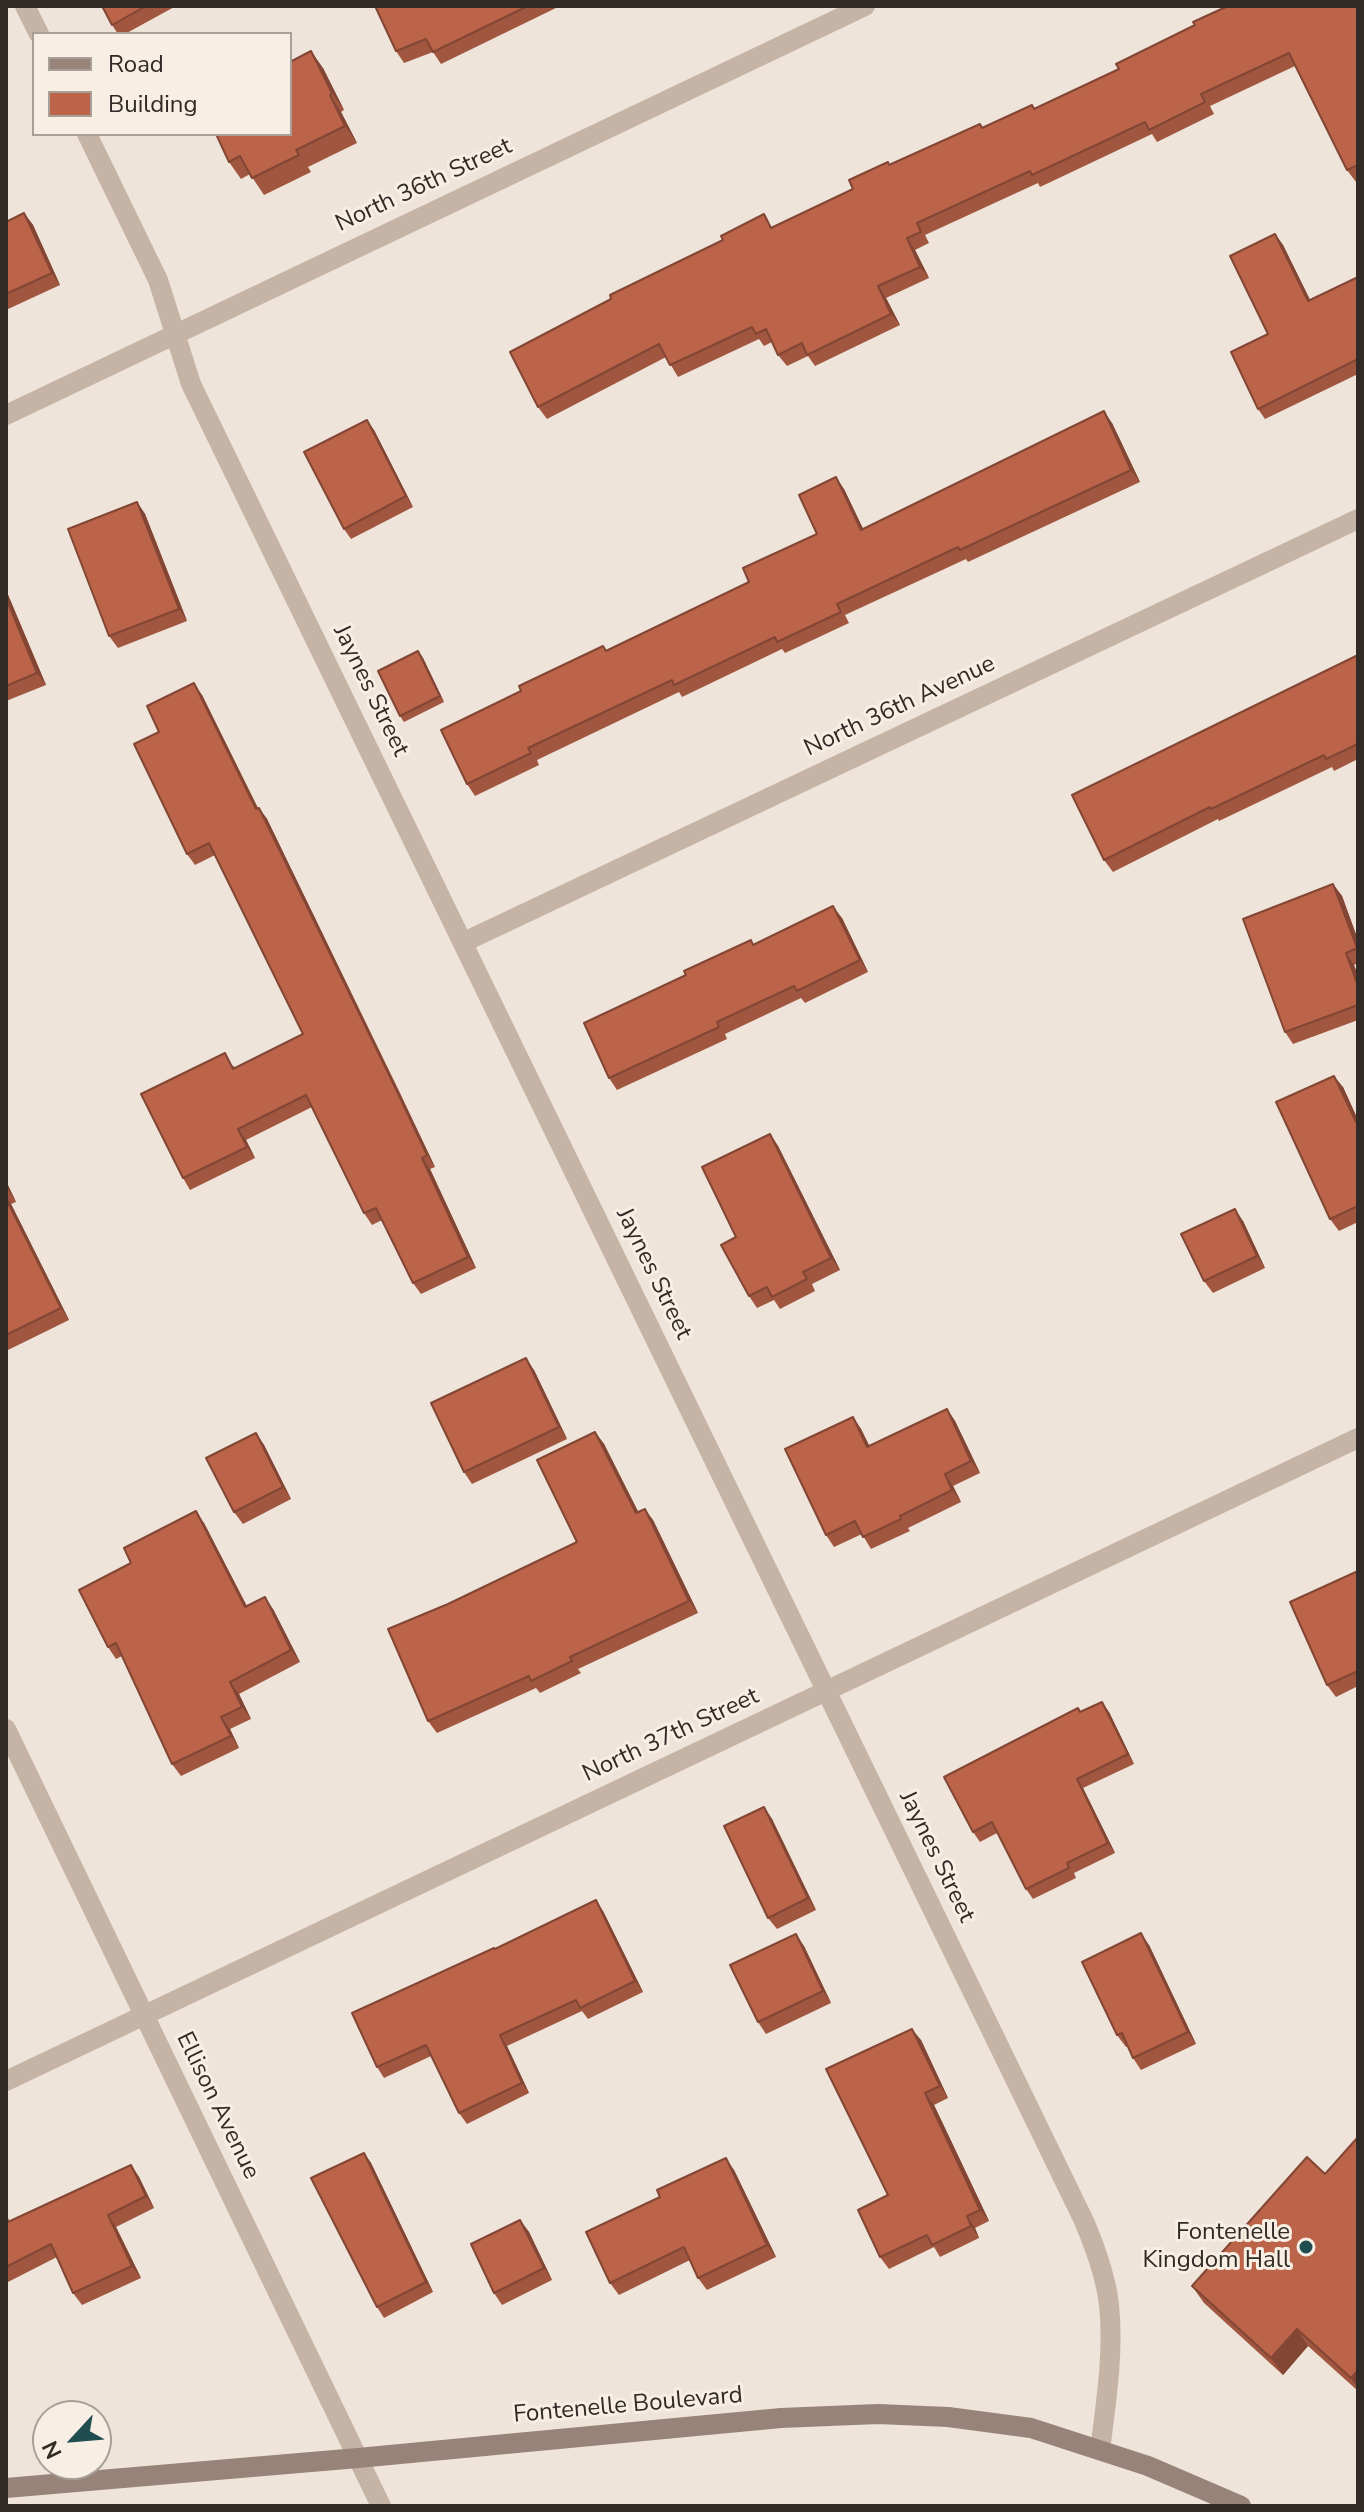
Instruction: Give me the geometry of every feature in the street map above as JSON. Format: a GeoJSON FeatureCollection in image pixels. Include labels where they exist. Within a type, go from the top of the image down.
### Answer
{"type":"FeatureCollection","features":[{"type":"Feature","properties":{"kind":"main road","name":"Fontenelle Boulevard"},"geometry":{"type":"LineString","coordinates":[[6,2488],[781,2418],[878,2414],[948,2417],[1031,2428],[1148,2466],[1241,2506]]}},
{"type":"Feature","properties":{"kind":"street"},"geometry":{"type":"LineString","coordinates":[[25,6],[38,32]]}},
{"type":"Feature","properties":{"kind":"street","name":"North 36th Street"},"geometry":{"type":"LineString","coordinates":[[6,415],[865,6]]}},
{"type":"Feature","properties":{"kind":"street","name":"Jaynes Street"},"geometry":{"type":"LineString","coordinates":[[88,136],[158,280],[191,384],[1075,2202],[1097,2253],[1109,2304],[1107,2389],[1100,2450]]}},
{"type":"Feature","properties":{"kind":"street","name":"North 36th Avenue"},"geometry":{"type":"LineString","coordinates":[[464,942],[1358,519]]}},
{"type":"Feature","properties":{"kind":"street","name":"North 37th Street"},"geometry":{"type":"LineString","coordinates":[[6,2081],[1358,1438]]}},
{"type":"Feature","properties":{"kind":"street","name":"Ellison Avenue"},"geometry":{"type":"LineString","coordinates":[[6,1729],[381,2506]]}},
{"type":"Feature","properties":{"kind":"building"},"geometry":{"type":"Polygon","coordinates":[[[102,6],[146,6],[112,25],[102,6]]]}},
{"type":"Feature","properties":{"kind":"building"},"geometry":{"type":"Polygon","coordinates":[[[375,6],[528,6],[433,52],[426,39],[396,51],[375,6]]]}},
{"type":"Feature","properties":{"kind":"building"},"geometry":{"type":"Polygon","coordinates":[[[1228,6],[1358,6],[1358,165],[1347,170],[1289,53],[1201,94],[1205,102],[1149,130],[1145,122],[1032,175],[1030,171],[917,223],[921,232],[907,238],[920,267],[878,286],[891,314],[807,355],[802,343],[778,355],[766,329],[756,334],[752,327],[670,365],[659,344],[538,407],[510,352],[611,299],[610,295],[723,240],[721,236],[764,214],[771,228],[853,189],[849,180],[980,124],[982,128],[1032,105],[1034,109],[1119,69],[1116,64],[1228,6]]]}},
{"type":"Feature","properties":{"kind":"building"},"geometry":{"type":"Polygon","coordinates":[[[311,51],[345,126],[296,150],[299,155],[252,178],[240,156],[229,162],[217,136],[292,136],[292,61],[311,51]]]}},
{"type":"Feature","properties":{"kind":"building"},"geometry":{"type":"Polygon","coordinates":[[[24,213],[52,273],[6,294],[6,222],[24,213]]]}},
{"type":"Feature","properties":{"kind":"building"},"geometry":{"type":"Polygon","coordinates":[[[1275,234],[1308,301],[1358,277],[1358,359],[1258,409],[1231,352],[1268,334],[1230,256],[1275,234]]]}},
{"type":"Feature","properties":{"kind":"building"},"geometry":{"type":"Polygon","coordinates":[[[1104,411],[1131,470],[837,604],[841,612],[777,642],[775,637],[674,685],[672,680],[528,748],[531,753],[467,784],[441,730],[521,691],[519,686],[603,646],[606,651],[749,582],[743,568],[817,534],[799,495],[836,477],[861,530],[1104,411]]]}},
{"type":"Feature","properties":{"kind":"building"},"geometry":{"type":"Polygon","coordinates":[[[367,420],[406,496],[344,529],[304,452],[367,420]]]}},
{"type":"Feature","properties":{"kind":"building"},"geometry":{"type":"Polygon","coordinates":[[[137,502],[179,609],[109,636],[68,529],[137,502]]]}},
{"type":"Feature","properties":{"kind":"building"},"geometry":{"type":"Polygon","coordinates":[[[6,598],[37,673],[6,686],[6,598]]]}},
{"type":"Feature","properties":{"kind":"building"},"geometry":{"type":"Polygon","coordinates":[[[418,651],[440,696],[400,716],[378,671],[418,651]]]}},
{"type":"Feature","properties":{"kind":"building"},"geometry":{"type":"Polygon","coordinates":[[[1358,655],[1358,744],[1326,759],[1324,755],[1210,807],[1104,860],[1072,795],[1358,655]]]}},
{"type":"Feature","properties":{"kind":"building"},"geometry":{"type":"Polygon","coordinates":[[[194,683],[256,809],[259,808],[393,1083],[427,1155],[422,1158],[468,1257],[413,1283],[376,1208],[364,1213],[306,1095],[238,1129],[247,1147],[183,1178],[141,1094],[225,1053],[233,1069],[303,1034],[209,843],[187,854],[134,744],[159,732],[147,706],[194,683]]]}},
{"type":"Feature","properties":{"kind":"building"},"geometry":{"type":"Polygon","coordinates":[[[1333,884],[1357,948],[1346,953],[1358,986],[1358,1005],[1285,1032],[1243,919],[1333,884]]]}},
{"type":"Feature","properties":{"kind":"building"},"geometry":{"type":"Polygon","coordinates":[[[833,906],[860,960],[797,991],[794,986],[717,1022],[719,1027],[609,1078],[584,1023],[686,975],[684,971],[751,940],[753,945],[833,906]]]}},
{"type":"Feature","properties":{"kind":"building"},"geometry":{"type":"Polygon","coordinates":[[[1334,1076],[1358,1126],[1358,1206],[1330,1219],[1276,1102],[1334,1076]]]}},
{"type":"Feature","properties":{"kind":"building"},"geometry":{"type":"Polygon","coordinates":[[[770,1134],[831,1258],[803,1272],[807,1279],[772,1297],[767,1287],[749,1296],[721,1245],[736,1237],[702,1167],[770,1134]]]}},
{"type":"Feature","properties":{"kind":"building"},"geometry":{"type":"Polygon","coordinates":[[[6,1199],[61,1308],[6,1335],[6,1199]]]}},
{"type":"Feature","properties":{"kind":"building"},"geometry":{"type":"Polygon","coordinates":[[[1235,1209],[1257,1256],[1204,1281],[1181,1234],[1235,1209]]]}},
{"type":"Feature","properties":{"kind":"building"},"geometry":{"type":"Polygon","coordinates":[[[526,1358],[559,1427],[464,1472],[431,1403],[526,1358]]]}},
{"type":"Feature","properties":{"kind":"building"},"geometry":{"type":"Polygon","coordinates":[[[947,1409],[971,1461],[945,1474],[952,1490],[863,1537],[855,1521],[826,1535],[785,1449],[853,1417],[867,1447],[947,1409]]]}},
{"type":"Feature","properties":{"kind":"building"},"geometry":{"type":"Polygon","coordinates":[[[595,1432],[636,1513],[645,1509],[689,1601],[570,1657],[572,1661],[531,1681],[529,1676],[428,1721],[388,1629],[577,1542],[537,1460],[595,1432]]]}},
{"type":"Feature","properties":{"kind":"building"},"geometry":{"type":"Polygon","coordinates":[[[256,1433],[283,1487],[234,1512],[206,1458],[256,1433]]]}},
{"type":"Feature","properties":{"kind":"building"},"geometry":{"type":"Polygon","coordinates":[[[196,1511],[245,1607],[265,1597],[291,1650],[230,1682],[242,1707],[221,1717],[231,1736],[172,1764],[116,1643],[108,1647],[79,1590],[131,1563],[124,1548],[196,1511]]]}},
{"type":"Feature","properties":{"kind":"building"},"geometry":{"type":"Polygon","coordinates":[[[1358,1571],[1358,1671],[1327,1685],[1290,1602],[1358,1571]]]}},
{"type":"Feature","properties":{"kind":"building"},"geometry":{"type":"Polygon","coordinates":[[[1102,1702],[1128,1754],[1077,1779],[1108,1843],[1067,1863],[1069,1868],[1026,1889],[992,1822],[973,1832],[944,1777],[1078,1708],[1080,1712],[1102,1702]]]}},
{"type":"Feature","properties":{"kind":"building"},"geometry":{"type":"Polygon","coordinates":[[[764,1807],[808,1898],[768,1918],[724,1826],[764,1807]]]}},
{"type":"Feature","properties":{"kind":"building"},"geometry":{"type":"Polygon","coordinates":[[[596,1900],[635,1981],[580,2008],[576,2000],[500,2035],[522,2083],[459,2113],[426,2045],[377,2067],[352,2013],[596,1900]]]}},
{"type":"Feature","properties":{"kind":"building"},"geometry":{"type":"Polygon","coordinates":[[[1141,1933],[1188,2032],[1133,2058],[1122,2033],[1117,2035],[1082,1962],[1141,1933]]]}},
{"type":"Feature","properties":{"kind":"building"},"geometry":{"type":"Polygon","coordinates":[[[796,1934],[823,1991],[758,2022],[730,1965],[796,1934]]]}},
{"type":"Feature","properties":{"kind":"building"},"geometry":{"type":"Polygon","coordinates":[[[912,2029],[940,2086],[925,2093],[980,2210],[967,2216],[971,2226],[932,2245],[927,2235],[880,2257],[858,2210],[888,2195],[826,2069],[912,2029]]]}},
{"type":"Feature","properties":{"kind":"building","name":"Fontenelle Kingdom Hall"},"geometry":{"type":"Polygon","coordinates":[[[1358,2137],[1358,2370],[1351,2378],[1297,2329],[1271,2358],[1192,2286],[1307,2157],[1325,2174],[1358,2137]]]}},
{"type":"Feature","properties":{"kind":"building"},"geometry":{"type":"Polygon","coordinates":[[[364,2153],[426,2282],[377,2307],[311,2178],[364,2153]]]}},
{"type":"Feature","properties":{"kind":"building"},"geometry":{"type":"Polygon","coordinates":[[[726,2158],[767,2245],[698,2278],[684,2247],[610,2283],[586,2232],[660,2197],[657,2190],[726,2158]]]}},
{"type":"Feature","properties":{"kind":"building"},"geometry":{"type":"Polygon","coordinates":[[[131,2165],[146,2196],[108,2215],[132,2266],[73,2293],[51,2244],[6,2267],[6,2219],[8,2222],[131,2165]]]}},
{"type":"Feature","properties":{"kind":"building"},"geometry":{"type":"Polygon","coordinates":[[[520,2220],[544,2268],[494,2293],[471,2244],[520,2220]]]}},
{"type":"Feature","properties":{"kind":"place","name":"Fontenelle Kingdom Hall"},"geometry":{"type":"Point","coordinates":[1306,2247]}}]}
